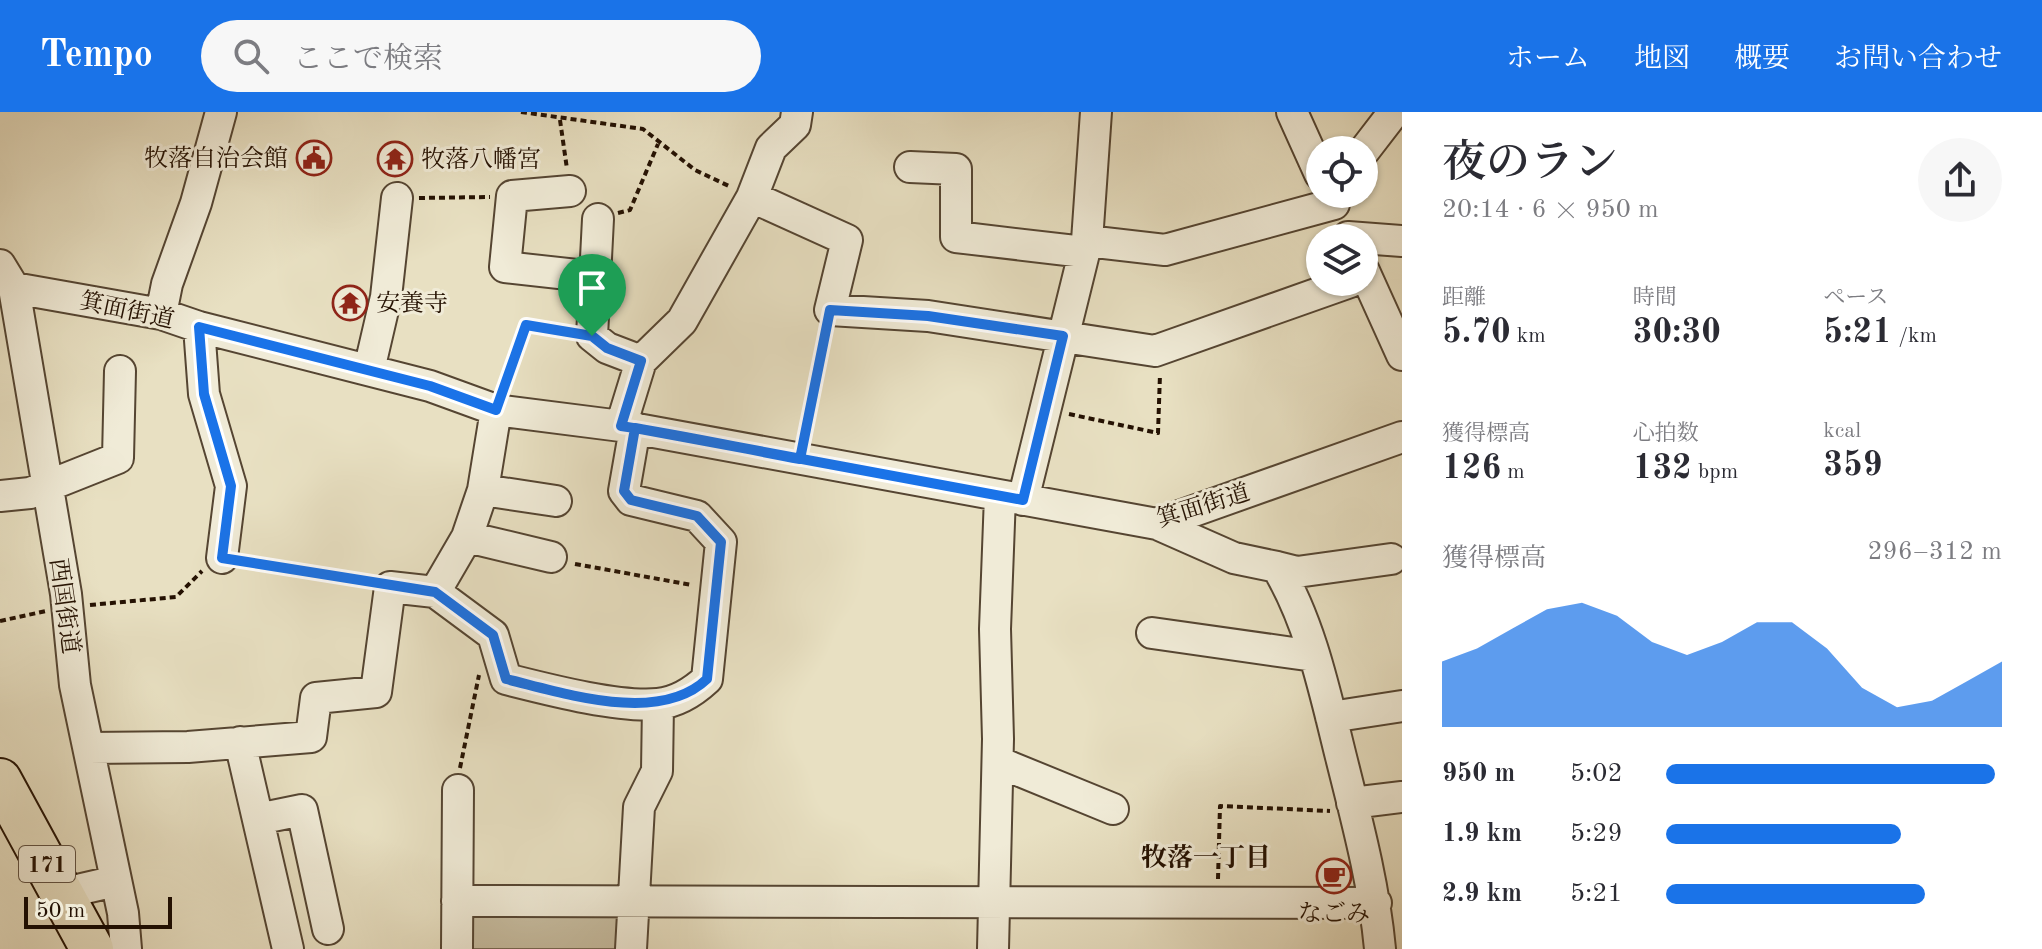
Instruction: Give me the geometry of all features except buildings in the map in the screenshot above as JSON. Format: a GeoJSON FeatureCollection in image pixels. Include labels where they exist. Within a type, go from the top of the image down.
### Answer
{"type":"FeatureCollection","features":[{"type":"Feature","properties":{"kind":"highway","name":"171"},"geometry":{"type":"LineString","coordinates":[[0,780],[92,949]]}},
{"type":"Feature","properties":{"kind":"street"},"geometry":{"type":"LineString","coordinates":[[161,314],[167,284],[196,203],[221,112]]}},
{"type":"Feature","properties":{"kind":"street"},"geometry":{"type":"LineString","coordinates":[[89,748],[188,747],[311,737],[316,698],[376,692],[390,587],[435,592],[493,635],[506,679],[578,696],[658,704],[691,694],[707,679],[721,542],[697,516],[631,500],[624,491],[628,427],[641,361],[682,321],[752,197],[771,148],[795,125],[797,112]]}},
{"type":"Feature","properties":{"kind":"street"},"geometry":{"type":"LineString","coordinates":[[993,949],[998,762],[995,629],[1012,498],[1047,409],[1086,247],[1096,112]]}},
{"type":"Feature","properties":{"kind":"street"},"geometry":{"type":"LineString","coordinates":[[1292,112],[1306,143]]}},
{"type":"Feature","properties":{"kind":"street"},"geometry":{"type":"LineString","coordinates":[[1376,136],[1394,112]]}},
{"type":"Feature","properties":{"kind":"street"},"geometry":{"type":"LineString","coordinates":[[910,167],[956,169],[956,237],[1165,250],[1306,207]]}},
{"type":"Feature","properties":{"kind":"street"},"geometry":{"type":"LineString","coordinates":[[570,191],[512,196],[505,267],[595,277]]}},
{"type":"Feature","properties":{"kind":"street"},"geometry":{"type":"LineString","coordinates":[[752,197],[847,240],[830,310],[928,316],[1155,351],[1308,296]]}},
{"type":"Feature","properties":{"kind":"street"},"geometry":{"type":"LineString","coordinates":[[369,370],[386,297],[397,198]]}},
{"type":"Feature","properties":{"kind":"street"},"geometry":{"type":"LineString","coordinates":[[598,219],[592,336],[607,348],[641,361]]}},
{"type":"Feature","properties":{"kind":"street"},"geometry":{"type":"LineString","coordinates":[[1378,239],[1402,241]]}},
{"type":"Feature","properties":{"kind":"street","name":"箕面街道"},"geometry":{"type":"LineString","coordinates":[[7,276],[430,386],[496,410],[628,427],[1157,524],[1402,437]]}},
{"type":"Feature","properties":{"kind":"street","name":"西国街道"},"geometry":{"type":"LineString","coordinates":[[7,276],[68,607],[75,685],[116,881],[126,949]]}},
{"type":"Feature","properties":{"kind":"street"},"geometry":{"type":"LineString","coordinates":[[1371,296],[1401,352]]}},
{"type":"Feature","properties":{"kind":"street"},"geometry":{"type":"LineString","coordinates":[[199,327],[204,394],[231,486],[222,558]]}},
{"type":"Feature","properties":{"kind":"street"},"geometry":{"type":"LineString","coordinates":[[0,496],[30,493],[118,458],[120,371]]}},
{"type":"Feature","properties":{"kind":"street"},"geometry":{"type":"LineString","coordinates":[[435,592],[467,537],[483,490],[496,410]]}},
{"type":"Feature","properties":{"kind":"street"},"geometry":{"type":"LineString","coordinates":[[483,490],[556,501]]}},
{"type":"Feature","properties":{"kind":"street"},"geometry":{"type":"LineString","coordinates":[[1157,524],[1234,558],[1297,572],[1391,559]]}},
{"type":"Feature","properties":{"kind":"street"},"geometry":{"type":"LineString","coordinates":[[467,537],[551,557]]}},
{"type":"Feature","properties":{"kind":"street"},"geometry":{"type":"LineString","coordinates":[[1277,567],[1297,599],[1331,717],[1376,903],[1380,949]]}},
{"type":"Feature","properties":{"kind":"street"},"geometry":{"type":"LineString","coordinates":[[1152,633],[1314,656]]}},
{"type":"Feature","properties":{"kind":"street"},"geometry":{"type":"LineString","coordinates":[[631,949],[639,807],[657,771],[658,704]]}},
{"type":"Feature","properties":{"kind":"street"},"geometry":{"type":"LineString","coordinates":[[1331,717],[1402,706]]}},
{"type":"Feature","properties":{"kind":"street"},"geometry":{"type":"LineString","coordinates":[[240,742],[288,949]]}},
{"type":"Feature","properties":{"kind":"street"},"geometry":{"type":"LineString","coordinates":[[998,762],[1113,809]]}},
{"type":"Feature","properties":{"kind":"street"},"geometry":{"type":"LineString","coordinates":[[457,949],[458,790]]}},
{"type":"Feature","properties":{"kind":"street"},"geometry":{"type":"LineString","coordinates":[[1352,803],[1402,797]]}},
{"type":"Feature","properties":{"kind":"street"},"geometry":{"type":"LineString","coordinates":[[258,819],[302,810],[328,929]]}},
{"type":"Feature","properties":{"kind":"street"},"geometry":{"type":"LineString","coordinates":[[64,893],[116,881]]}},
{"type":"Feature","properties":{"kind":"street"},"geometry":{"type":"LineString","coordinates":[[457,901],[993,905],[1376,903]]}},
{"type":"Feature","properties":{"kind":"path"},"geometry":{"type":"LineString","coordinates":[[521,112],[560,120],[643,129],[658,144],[695,170],[752,197]]}},
{"type":"Feature","properties":{"kind":"path"},"geometry":{"type":"LineString","coordinates":[[560,120],[570,191]]}},
{"type":"Feature","properties":{"kind":"path"},"geometry":{"type":"LineString","coordinates":[[598,219],[630,210],[658,144]]}},
{"type":"Feature","properties":{"kind":"path"},"geometry":{"type":"LineString","coordinates":[[397,198],[512,196]]}},
{"type":"Feature","properties":{"kind":"path"},"geometry":{"type":"LineString","coordinates":[[800,459],[830,310]]}},
{"type":"Feature","properties":{"kind":"path"},"geometry":{"type":"LineString","coordinates":[[496,410],[526,325],[592,336]]}},
{"type":"Feature","properties":{"kind":"path"},"geometry":{"type":"LineString","coordinates":[[1047,409],[1158,433],[1162,384],[1155,351]]}},
{"type":"Feature","properties":{"kind":"path"},"geometry":{"type":"LineString","coordinates":[[551,557],[714,588]]}},
{"type":"Feature","properties":{"kind":"path"},"geometry":{"type":"LineString","coordinates":[[0,621],[68,607],[176,597],[204,569],[222,558],[390,587]]}},
{"type":"Feature","properties":{"kind":"path"},"geometry":{"type":"LineString","coordinates":[[458,790],[461,750],[473,691],[493,635]]}},
{"type":"Feature","properties":{"kind":"path"},"geometry":{"type":"LineString","coordinates":[[1218,905],[1220,806],[1340,812],[1352,803]]}},
{"type":"Feature","properties":{"kind":"shaded area"},"geometry":{"type":"Polygon","coordinates":[[[614,911],[624,921],[624,949],[468,949],[469,922],[477,913],[614,911]]]}},
{"type":"Feature","properties":{"kind":"place","name":"牧落自治会館"},"geometry":{"type":"Point","coordinates":[314,158]}},
{"type":"Feature","properties":{"kind":"place","name":"牧落八幡宮"},"geometry":{"type":"Point","coordinates":[395,159]}},
{"type":"Feature","properties":{"kind":"place","name":"安養寺"},"geometry":{"type":"Point","coordinates":[350,303]}},
{"type":"Feature","properties":{"kind":"place","name":"なごみ"},"geometry":{"type":"Point","coordinates":[1334,876]}},
{"type":"Feature","properties":{"kind":"district","name":"牧落一丁目"},"geometry":{"type":"Point","coordinates":[1206,857]}},
{"type":"Feature","properties":{"kind":"route"},"geometry":{"type":"LineString","coordinates":[[592,336],[526,325],[496,410],[430,386],[199,327],[204,394],[231,486],[222,558],[435,592],[493,635],[506,679],[578,696],[658,704],[691,694],[707,679],[721,542],[697,516],[631,500],[624,491],[635,428],[800,459],[1023,500],[1063,336],[928,316],[830,310],[809,402],[800,459],[718,444],[635,428],[621,426],[641,361],[607,348],[592,336]]}}]}
